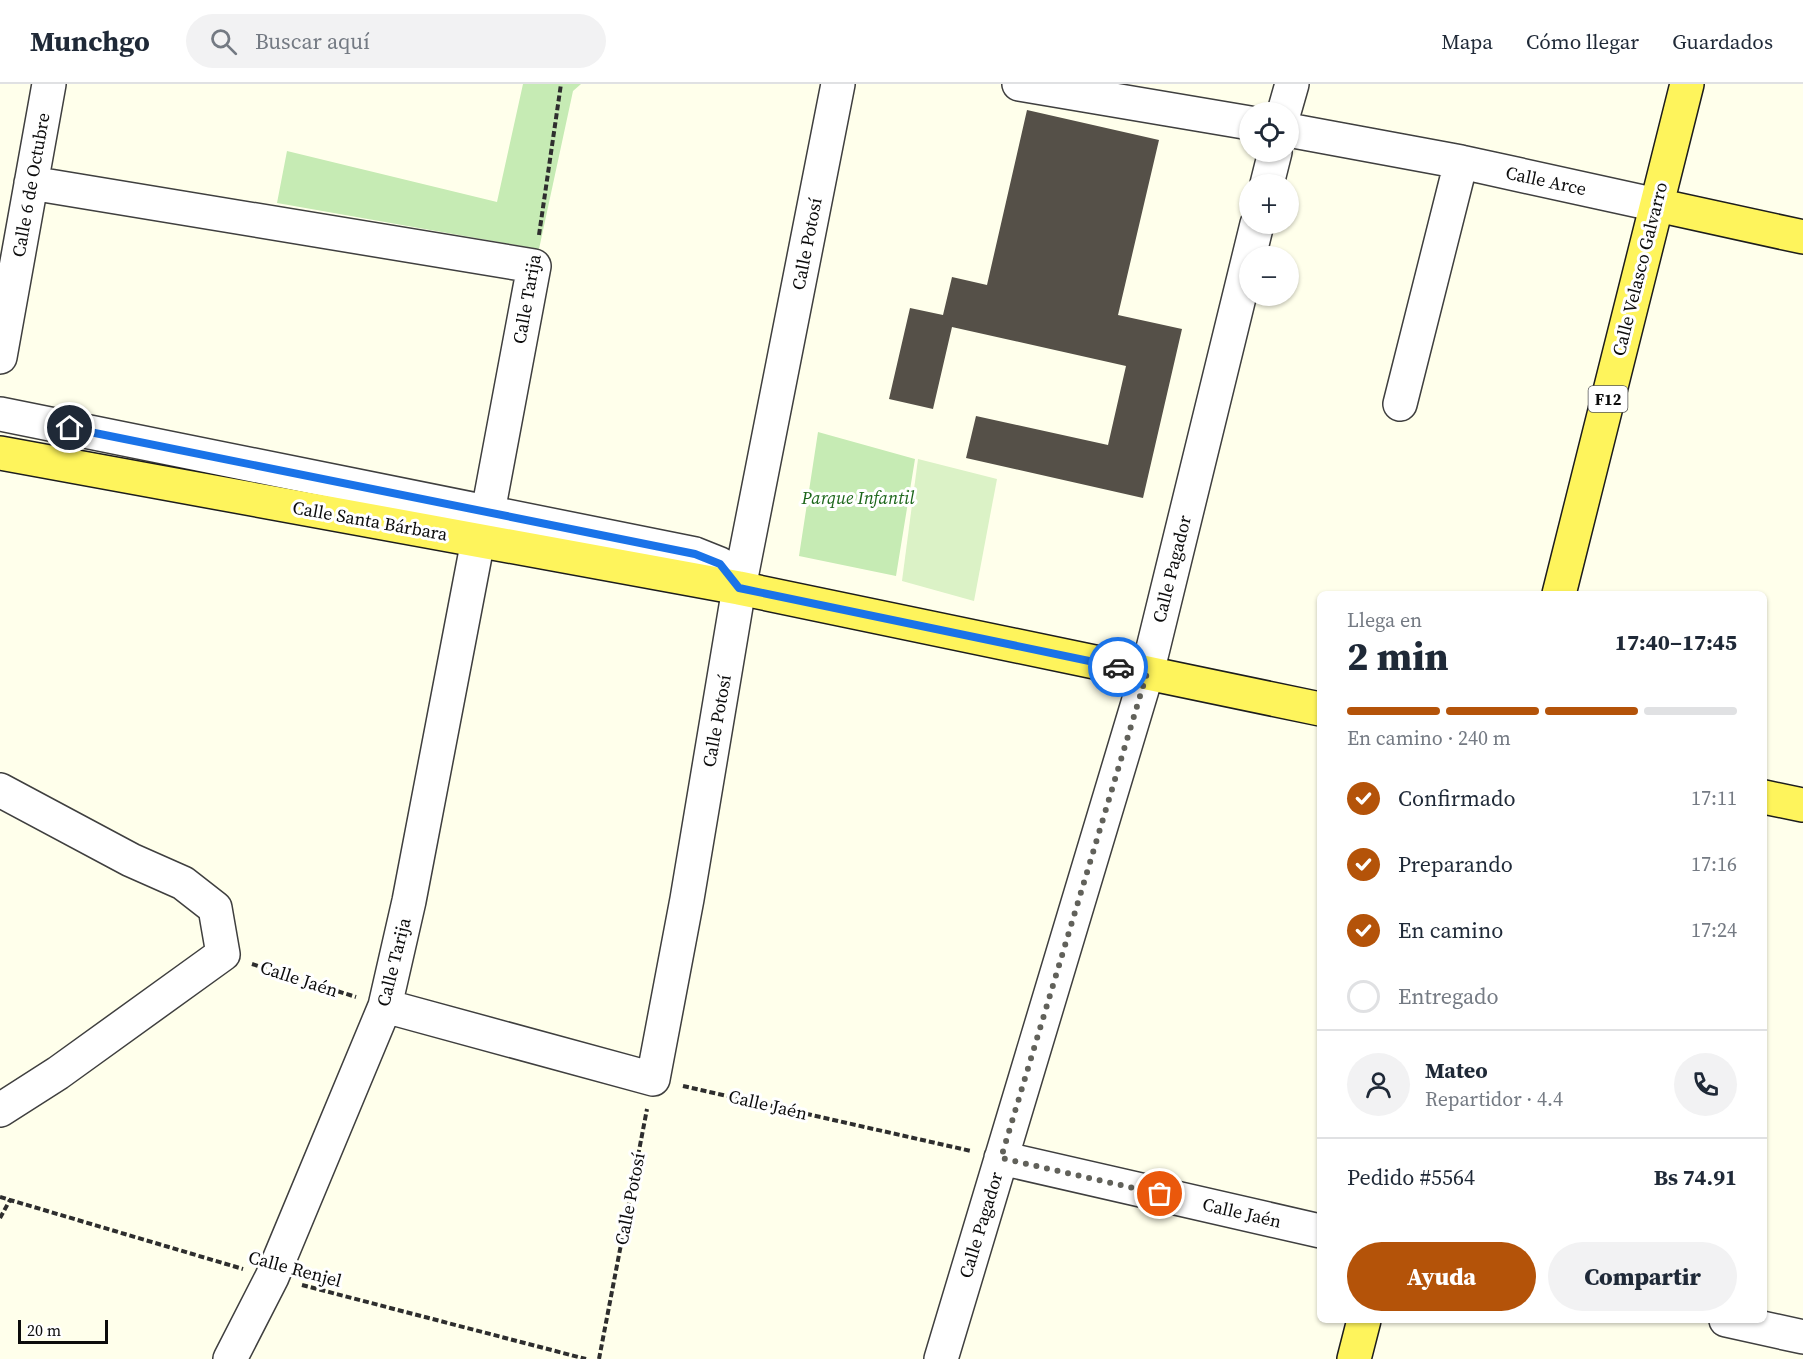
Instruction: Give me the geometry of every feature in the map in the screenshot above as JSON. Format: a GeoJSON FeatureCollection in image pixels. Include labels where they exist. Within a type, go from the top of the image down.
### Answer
{"type":"FeatureCollection","features":[{"type":"Feature","properties":{"kind":"main road","name":"Calle Velasco Galvarro"},"geometry":{"type":"LineString","coordinates":[[1560,591],[1687,84]]}},
{"type":"Feature","properties":{"kind":"main road","name":"Calle Arce"},"geometry":{"type":"LineString","coordinates":[[1657,205],[1803,237]]}},
{"type":"Feature","properties":{"kind":"main road","name":"Calle Santa Bárbara"},"geometry":{"type":"LineString","coordinates":[[0,453],[483,526],[739,588],[1317,708]]}},
{"type":"Feature","properties":{"kind":"main road"},"geometry":{"type":"LineString","coordinates":[[1767,798],[1803,805]]}},
{"type":"Feature","properties":{"kind":"main road"},"geometry":{"type":"LineString","coordinates":[[1354,1359],[1363,1323]]}},
{"type":"Feature","properties":{"kind":"street","name":"Calle 6 de Octubre"},"geometry":{"type":"LineString","coordinates":[[0,357],[49,84]]}},
{"type":"Feature","properties":{"kind":"street","name":"Calle Potosí"},"geometry":{"type":"LineString","coordinates":[[653,1079],[687,899],[739,588],[838,84]]}},
{"type":"Feature","properties":{"kind":"street"},"geometry":{"type":"LineString","coordinates":[[1019,84],[1239,121]]}},
{"type":"Feature","properties":{"kind":"street"},"geometry":{"type":"LineString","coordinates":[[1287,102],[1292,84]]}},
{"type":"Feature","properties":{"kind":"street","name":"Calle Arce"},"geometry":{"type":"LineString","coordinates":[[1299,132],[1461,162],[1657,205]]}},
{"type":"Feature","properties":{"kind":"street"},"geometry":{"type":"LineString","coordinates":[[1400,404],[1461,162]]}},
{"type":"Feature","properties":{"kind":"street"},"geometry":{"type":"LineString","coordinates":[[31,183],[534,266]]}},
{"type":"Feature","properties":{"kind":"street","name":"Calle Pagador"},"geometry":{"type":"LineString","coordinates":[[941,1359],[1147,673],[1255,234]]}},
{"type":"Feature","properties":{"kind":"street","name":"Calle Tarija"},"geometry":{"type":"LineString","coordinates":[[230,1359],[272,1277],[385,1006],[411,890],[534,266]]}},
{"type":"Feature","properties":{"kind":"street","name":"Calle Santa Bárbara"},"geometry":{"type":"LineString","coordinates":[[0,414],[483,526]]}},
{"type":"Feature","properties":{"kind":"street"},"geometry":{"type":"LineString","coordinates":[[0,790],[131,860],[183,883],[214,908],[223,954],[58,1073],[0,1110]]}},
{"type":"Feature","properties":{"kind":"street"},"geometry":{"type":"LineString","coordinates":[[385,1006],[653,1079]]}},
{"type":"Feature","properties":{"kind":"street","name":"Calle Jaén"},"geometry":{"type":"LineString","coordinates":[[1001,1158],[1317,1230]]}},
{"type":"Feature","properties":{"kind":"street"},"geometry":{"type":"LineString","coordinates":[[1740,1323],[1803,1337]]}},
{"type":"Feature","properties":{"kind":"path","name":"Calle Tarija"},"geometry":{"type":"LineString","coordinates":[[534,266],[561,84]]}},
{"type":"Feature","properties":{"kind":"path","name":"Calle Jaén"},"geometry":{"type":"LineString","coordinates":[[223,954],[385,1006]]}},
{"type":"Feature","properties":{"kind":"path","name":"Calle Jaén"},"geometry":{"type":"LineString","coordinates":[[653,1079],[1001,1158]]}},
{"type":"Feature","properties":{"kind":"path","name":"Calle Potosí"},"geometry":{"type":"LineString","coordinates":[[599,1359],[653,1079]]}},
{"type":"Feature","properties":{"kind":"path","name":"Calle Renjel"},"geometry":{"type":"LineString","coordinates":[[0,1197],[272,1277],[586,1359]]}},
{"type":"Feature","properties":{"kind":"path"},"geometry":{"type":"LineString","coordinates":[[0,1218],[10,1200]]}},
{"type":"Feature","properties":{"kind":"green space"},"geometry":{"type":"Polygon","coordinates":[[[523,84],[581,84],[573,91],[539,249],[277,203],[287,151],[497,202],[523,84]]]}},
{"type":"Feature","properties":{"kind":"green space","name":"Parque Infantil"},"geometry":{"type":"Polygon","coordinates":[[[818,432],[915,459],[896,576],[799,556],[818,432]]]}},
{"type":"Feature","properties":{"kind":"green space"},"geometry":{"type":"Polygon","coordinates":[[[918,459],[997,479],[974,601],[902,581],[918,459]]]}},
{"type":"Feature","properties":{"kind":"building"},"geometry":{"type":"Polygon","coordinates":[[[1027,110],[1159,140],[1118,315],[1182,329],[1143,498],[966,458],[976,416],[1108,445],[1126,366],[952,327],[933,409],[889,399],[910,308],[943,315],[952,277],[987,285],[1027,110]]]}},
{"type":"Feature","properties":{"kind":"way so far"},"geometry":{"type":"LineString","coordinates":[[1118,667],[1147,673],[1001,1158],[1160,1194]]}},
{"type":"Feature","properties":{"kind":"route"},"geometry":{"type":"LineString","coordinates":[[70,428],[695,554],[720,564],[739,588],[1118,667]]}}]}
